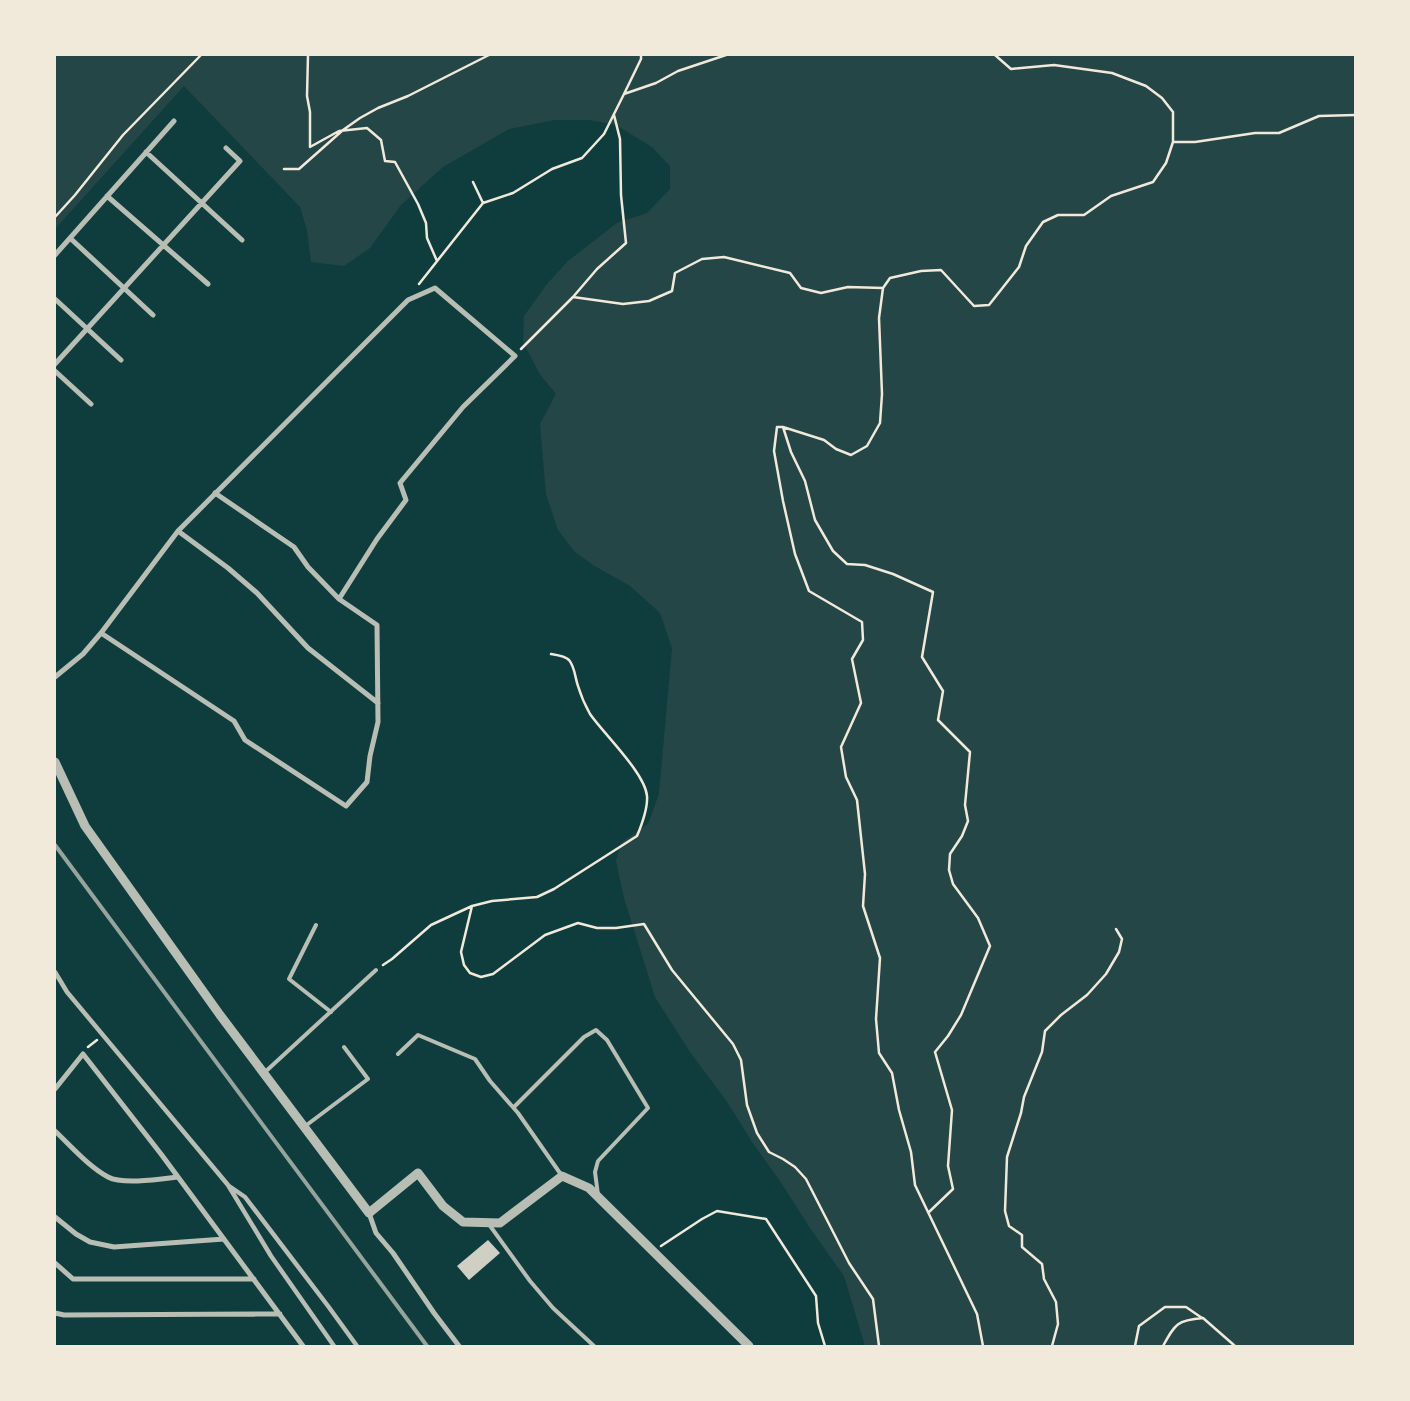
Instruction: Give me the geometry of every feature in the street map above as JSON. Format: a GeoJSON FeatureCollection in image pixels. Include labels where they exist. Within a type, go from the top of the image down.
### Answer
{"type":"FeatureCollection","features":[{"type":"Feature","properties":{"kind":"street"},"geometry":{"type":"LineString","coordinates":[[55,255],[174,121]]}},
{"type":"Feature","properties":{"kind":"street"},"geometry":{"type":"LineString","coordinates":[[55,364],[240,161],[226,148]]}},
{"type":"Feature","properties":{"kind":"street"},"geometry":{"type":"LineString","coordinates":[[146,152],[242,240]]}},
{"type":"Feature","properties":{"kind":"street"},"geometry":{"type":"LineString","coordinates":[[107,196],[208,284]]}},
{"type":"Feature","properties":{"kind":"street"},"geometry":{"type":"LineString","coordinates":[[70,238],[153,315]]}},
{"type":"Feature","properties":{"kind":"street"},"geometry":{"type":"LineString","coordinates":[[55,677],[83,654],[178,531],[215,493],[408,300],[434,288],[515,356],[463,407],[400,483],[406,500],[377,539],[339,599]]}},
{"type":"Feature","properties":{"kind":"street"},"geometry":{"type":"LineString","coordinates":[[55,298],[121,360]]}},
{"type":"Feature","properties":{"kind":"street"},"geometry":{"type":"LineString","coordinates":[[55,371],[91,404]]}},
{"type":"Feature","properties":{"kind":"street"},"geometry":{"type":"LineString","coordinates":[[101,633],[234,721],[245,740],[346,806],[367,782],[370,756],[378,722],[376,625],[339,599],[308,567],[294,547],[215,493]]}},
{"type":"Feature","properties":{"kind":"street"},"geometry":{"type":"LineString","coordinates":[[178,531],[228,568],[257,593],[308,648],[378,703]]}},
{"type":"Feature","properties":{"kind":"street"},"geometry":{"type":"LineString","coordinates":[[55,762],[85,826],[220,1015],[369,1213],[376,1233],[393,1253],[459,1346]]}},
{"type":"Feature","properties":{"kind":"street"},"geometry":{"type":"LineString","coordinates":[[55,972],[67,992],[228,1185],[271,1256],[334,1346]]}},
{"type":"Feature","properties":{"kind":"street"},"geometry":{"type":"LineString","coordinates":[[55,1089],[84,1054],[303,1346]]}},
{"type":"Feature","properties":{"kind":"street"},"geometry":{"type":"LineString","coordinates":[[55,1131],[110,1178],[133,1181],[178,1177]]}},
{"type":"Feature","properties":{"kind":"street"},"geometry":{"type":"LineString","coordinates":[[369,1213],[418,1173],[443,1206],[463,1222],[500,1223],[562,1176],[589,1188],[599,1197],[749,1346]]}},
{"type":"Feature","properties":{"kind":"street"},"geometry":{"type":"LineString","coordinates":[[228,1185],[245,1197],[357,1346]]}},
{"type":"Feature","properties":{"kind":"street"},"geometry":{"type":"LineString","coordinates":[[55,1217],[76,1234],[90,1242],[114,1247],[224,1239]]}},
{"type":"Feature","properties":{"kind":"street"},"geometry":{"type":"LineString","coordinates":[[55,1262],[73,1279],[254,1279]]}},
{"type":"Feature","properties":{"kind":"street"},"geometry":{"type":"LineString","coordinates":[[55,1313],[64,1315],[280,1314]]}},
{"type":"Feature","properties":{"kind":"lane"},"geometry":{"type":"LineString","coordinates":[[316,925],[289,979],[331,1012]]}},
{"type":"Feature","properties":{"kind":"lane"},"geometry":{"type":"LineString","coordinates":[[264,1073],[376,970]]}},
{"type":"Feature","properties":{"kind":"lane"},"geometry":{"type":"LineString","coordinates":[[514,1107],[584,1037],[596,1030],[607,1040],[648,1108],[598,1161],[595,1172],[599,1197]]}},
{"type":"Feature","properties":{"kind":"lane"},"geometry":{"type":"LineString","coordinates":[[398,1054],[418,1035],[475,1059],[490,1080],[514,1107],[562,1176]]}},
{"type":"Feature","properties":{"kind":"lane"},"geometry":{"type":"LineString","coordinates":[[304,1127],[368,1078],[344,1047]]}},
{"type":"Feature","properties":{"kind":"lane"},"geometry":{"type":"LineString","coordinates":[[487,1223],[530,1281],[553,1308],[594,1346]]}},
{"type":"Feature","properties":{"kind":"path"},"geometry":{"type":"LineString","coordinates":[[55,217],[123,135],[201,55]]}},
{"type":"Feature","properties":{"kind":"path"},"geometry":{"type":"LineString","coordinates":[[308,55],[307,96],[310,112],[310,147],[343,130],[367,128],[381,140],[385,161],[395,162],[418,204],[426,223],[427,238],[437,261]]}},
{"type":"Feature","properties":{"kind":"path"},"geometry":{"type":"LineString","coordinates":[[284,169],[299,169],[343,130],[360,118],[489,55]]}},
{"type":"Feature","properties":{"kind":"path"},"geometry":{"type":"LineString","coordinates":[[420,284],[483,203],[513,193],[552,169],[582,158],[604,134],[641,59],[641,55]]}},
{"type":"Feature","properties":{"kind":"path"},"geometry":{"type":"LineString","coordinates":[[624,94],[656,83],[678,71],[726,55]]}},
{"type":"Feature","properties":{"kind":"path"},"geometry":{"type":"LineString","coordinates":[[983,1346],[977,1314],[915,1185],[911,1152],[899,1110],[892,1073],[879,1053],[876,1019],[880,958],[863,906],[865,874],[857,800],[846,777],[841,747],[862,703],[852,659],[863,640],[862,622],[809,591],[795,554],[774,451],[776,427],[783,427],[824,440],[836,449],[851,455],[867,446],[880,423],[882,394],[879,318],[883,288],[890,278],[921,271],[941,270],[974,306],[989,304],[1019,267],[1026,246],[1043,222],[1058,215],[1084,215],[1111,196],[1153,182],[1166,163],[1173,142],[1173,112],[1162,98],[1146,86],[1112,73],[1054,65],[1011,69],[995,55]]}},
{"type":"Feature","properties":{"kind":"path"},"geometry":{"type":"LineString","coordinates":[[515,356],[598,269],[626,243],[621,195],[620,138],[614,115]]}},
{"type":"Feature","properties":{"kind":"path"},"geometry":{"type":"LineString","coordinates":[[1173,142],[1195,142],[1255,133],[1279,133],[1319,116],[1355,115]]}},
{"type":"Feature","properties":{"kind":"path"},"geometry":{"type":"LineString","coordinates":[[473,182],[483,203]]}},
{"type":"Feature","properties":{"kind":"path"},"geometry":{"type":"LineString","coordinates":[[573,297],[623,304],[649,301],[672,291],[675,273],[702,259],[724,257],[790,273],[801,288],[821,294],[848,287],[883,288]]}},
{"type":"Feature","properties":{"kind":"path"},"geometry":{"type":"LineString","coordinates":[[783,427],[791,452],[804,481],[815,520],[833,551],[847,564],[865,565],[893,574],[933,592],[922,657],[943,691],[938,720],[970,752],[965,805],[968,821],[962,836],[950,854],[949,870],[953,884],[978,918],[990,946],[961,1015],[936,1052],[952,1110],[948,1166],[953,1189],[929,1212]]}},
{"type":"Feature","properties":{"kind":"path"},"geometry":{"type":"LineString","coordinates":[[376,970],[392,959],[430,925],[472,906],[492,901],[537,898],[637,836],[644,822],[647,795],[642,781],[614,742],[594,719],[584,703],[574,669],[569,660],[551,654]]}},
{"type":"Feature","properties":{"kind":"path"},"geometry":{"type":"LineString","coordinates":[[472,906],[461,952],[464,966],[470,973],[481,977],[493,974],[545,935],[578,923],[597,928],[616,928],[644,924],[672,970],[733,1044],[741,1060],[747,1105],[757,1133],[769,1152],[795,1167],[806,1179],[849,1262],[873,1300],[879,1346]]}},
{"type":"Feature","properties":{"kind":"path"},"geometry":{"type":"LineString","coordinates":[[1052,1346],[1058,1324],[1056,1302],[1044,1279],[1042,1264],[1022,1247],[1022,1235],[1010,1226],[1006,1211],[1006,1157],[1021,1113],[1024,1097],[1042,1052],[1045,1031],[1060,1015],[1087,995],[1106,974],[1119,952],[1122,939],[1116,930]]}},
{"type":"Feature","properties":{"kind":"path"},"geometry":{"type":"LineString","coordinates":[[82,1057],[86,1048],[103,1036]]}},
{"type":"Feature","properties":{"kind":"path"},"geometry":{"type":"LineString","coordinates":[[654,1252],[717,1211],[766,1219],[816,1296],[818,1323],[825,1346]]}},
{"type":"Feature","properties":{"kind":"path"},"geometry":{"type":"LineString","coordinates":[[1136,1346],[1139,1326],[1165,1307],[1186,1307],[1203,1318],[1235,1346]]}},
{"type":"Feature","properties":{"kind":"path"},"geometry":{"type":"LineString","coordinates":[[1163,1346],[1173,1328],[1186,1319],[1203,1318]]}},
{"type":"Feature","properties":{"kind":"shaded area"},"geometry":{"type":"Polygon","coordinates":[[[55,55],[1355,55],[1355,1346],[865,1346],[844,1276],[752,1142],[728,1103],[690,1052],[655,997],[624,898],[616,861],[621,843],[648,824],[659,794],[672,648],[660,613],[630,586],[593,565],[575,552],[558,530],[546,494],[540,424],[556,394],[539,373],[523,342],[524,316],[547,284],[568,261],[617,223],[647,213],[670,189],[670,166],[652,147],[616,125],[590,120],[555,120],[509,129],[443,167],[401,205],[370,248],[344,266],[311,262],[307,230],[300,207],[184,86],[55,229],[55,55]]]}},
{"type":"Feature","properties":{"kind":"building"},"geometry":{"type":"Polygon","coordinates":[[[488,1240],[500,1253],[469,1280],[457,1266],[488,1240]]]}},
{"type":"Feature","properties":{"kind":"railway"},"geometry":{"type":"LineString","coordinates":[[55,845],[427,1346]]}}]}
